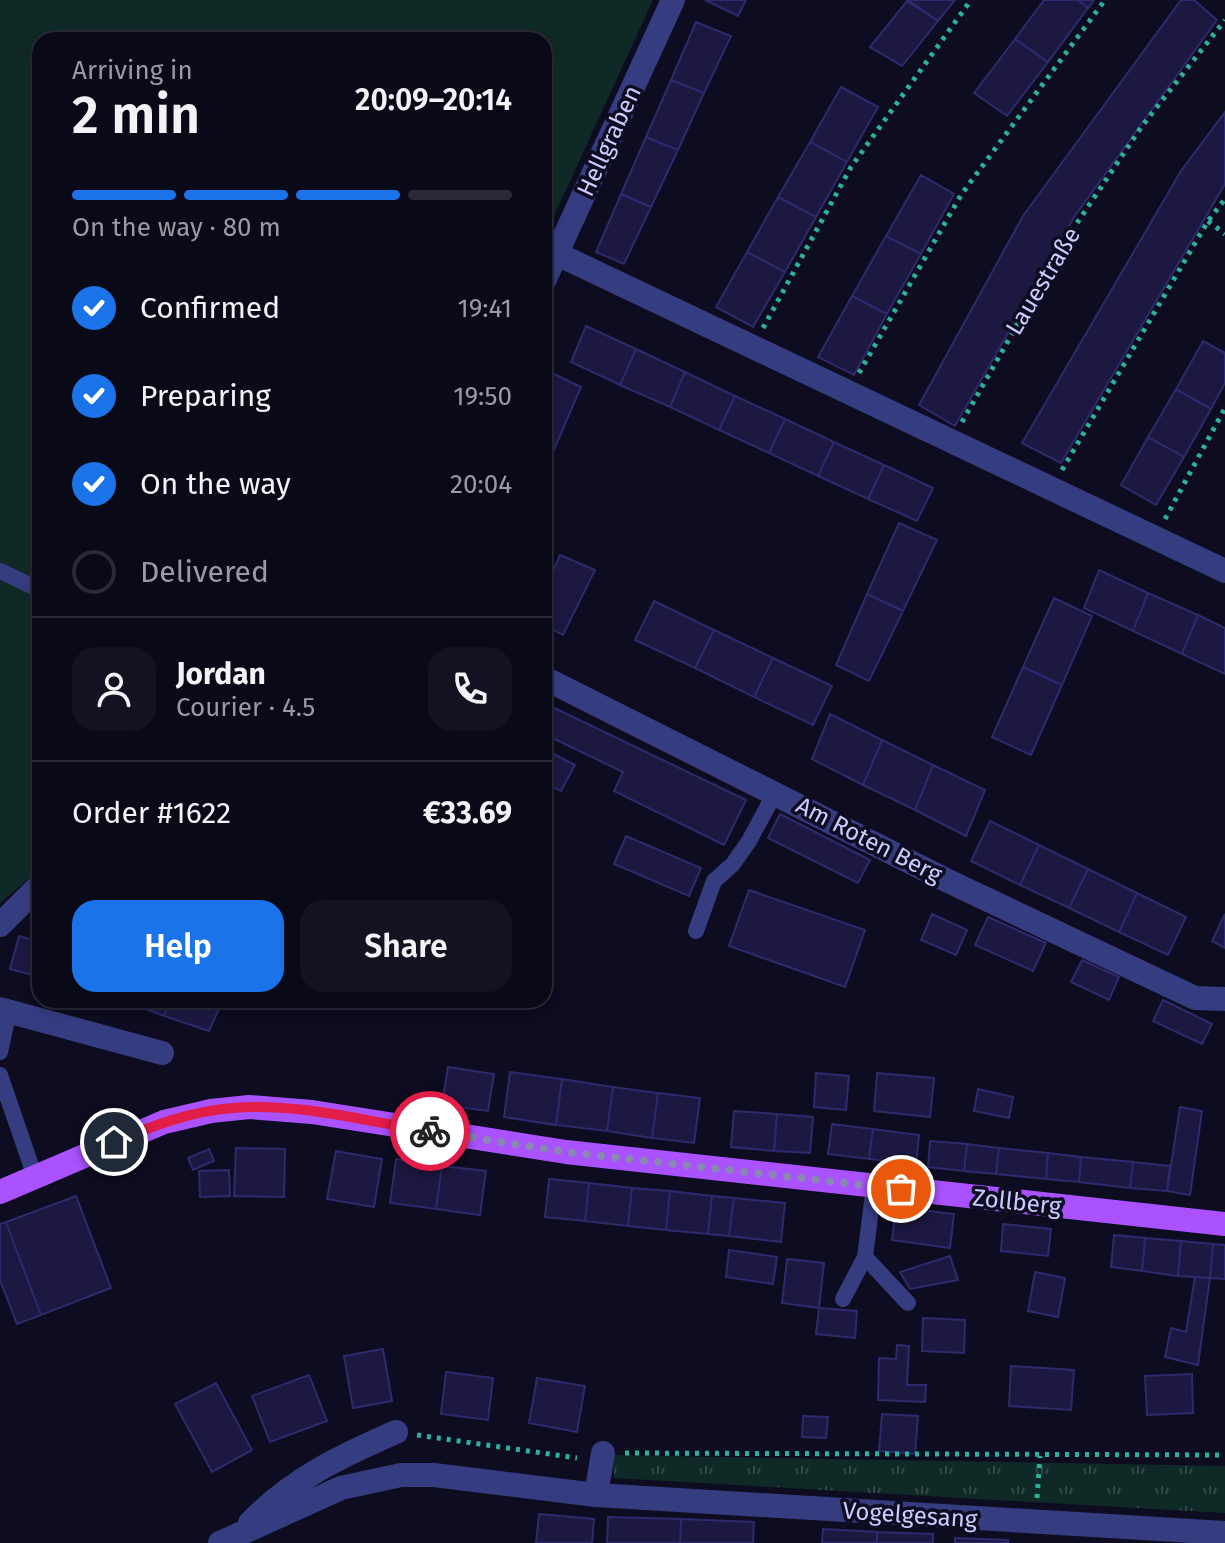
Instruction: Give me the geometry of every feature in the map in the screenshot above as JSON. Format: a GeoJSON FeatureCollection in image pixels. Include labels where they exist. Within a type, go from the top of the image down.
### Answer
{"type":"FeatureCollection","features":[{"type":"Feature","properties":{"kind":"main road","name":"Zollberg"},"geometry":{"type":"LineString","coordinates":[[0,1192],[143,1129],[211,1111],[273,1108],[566,1152],[1225,1224]]}},
{"type":"Feature","properties":{"kind":"street","name":"Hellgraben"},"geometry":{"type":"LineString","coordinates":[[552,264],[673,0]]}},
{"type":"Feature","properties":{"kind":"street"},"geometry":{"type":"LineString","coordinates":[[557,254],[1225,571]]}},
{"type":"Feature","properties":{"kind":"street","name":"Am Roten Berg"},"geometry":{"type":"LineString","coordinates":[[552,682],[946,880],[1195,998],[1225,999]]}},
{"type":"Feature","properties":{"kind":"street"},"geometry":{"type":"LineString","coordinates":[[0,925],[32,893]]}},
{"type":"Feature","properties":{"kind":"street"},"geometry":{"type":"LineString","coordinates":[[5,1010],[162,1053]]}},
{"type":"Feature","properties":{"kind":"street","name":"Vogelgesang"},"geometry":{"type":"LineString","coordinates":[[230,1538],[274,1497],[320,1466],[396,1432]]}},
{"type":"Feature","properties":{"kind":"street"},"geometry":{"type":"LineString","coordinates":[[596,1495],[603,1453]]}},
{"type":"Feature","properties":{"kind":"street","name":"Vogelgesang"},"geometry":{"type":"LineString","coordinates":[[230,1538],[341,1488],[401,1475],[434,1475],[596,1495],[1225,1533]]}},
{"type":"Feature","properties":{"kind":"lane"},"geometry":{"type":"LineString","coordinates":[[0,571],[32,586]]}},
{"type":"Feature","properties":{"kind":"lane"},"geometry":{"type":"LineString","coordinates":[[696,931],[714,881],[733,864],[749,841],[775,793]]}},
{"type":"Feature","properties":{"kind":"lane"},"geometry":{"type":"LineString","coordinates":[[0,1052],[5,1010]]}},
{"type":"Feature","properties":{"kind":"lane"},"geometry":{"type":"LineString","coordinates":[[0,1075],[4,1105],[35,1177]]}},
{"type":"Feature","properties":{"kind":"lane"},"geometry":{"type":"LineString","coordinates":[[843,1299],[865,1257],[874,1186]]}},
{"type":"Feature","properties":{"kind":"lane"},"geometry":{"type":"LineString","coordinates":[[865,1257],[908,1303]]}},
{"type":"Feature","properties":{"kind":"path"},"geometry":{"type":"LineString","coordinates":[[753,346],[851,167],[971,0]]}},
{"type":"Feature","properties":{"kind":"path"},"geometry":{"type":"LineString","coordinates":[[849,391],[961,195],[1105,0]]}},
{"type":"Feature","properties":{"kind":"path","name":"Lauestraße"},"geometry":{"type":"LineString","coordinates":[[954,441],[967,412],[1063,244],[1142,126],[1225,20]]}},
{"type":"Feature","properties":{"kind":"path"},"geometry":{"type":"LineString","coordinates":[[1053,488],[1208,221],[1225,199]]}},
{"type":"Feature","properties":{"kind":"path"},"geometry":{"type":"LineString","coordinates":[[1208,221],[1225,234]]}},
{"type":"Feature","properties":{"kind":"path"},"geometry":{"type":"LineString","coordinates":[[1154,537],[1225,408]]}},
{"type":"Feature","properties":{"kind":"path"},"geometry":{"type":"LineString","coordinates":[[396,1432],[588,1459],[603,1453],[1225,1455]]}},
{"type":"Feature","properties":{"kind":"path"},"geometry":{"type":"LineString","coordinates":[[1036,1506],[1040,1456]]}},
{"type":"Feature","properties":{"kind":"green space"},"geometry":{"type":"Polygon","coordinates":[[[0,0],[653,0],[552,221],[552,32],[32,32],[32,876],[0,903],[0,0]]]}},
{"type":"Feature","properties":{"kind":"green space"},"geometry":{"type":"Polygon","coordinates":[[[613,1455],[1225,1466],[1225,1513],[614,1478],[613,1455]]]}},
{"type":"Feature","properties":{"kind":"building"},"geometry":{"type":"Polygon","coordinates":[[[705,0],[746,0],[738,16],[705,0]]]}},
{"type":"Feature","properties":{"kind":"building"},"geometry":{"type":"Polygon","coordinates":[[[908,0],[955,0],[938,21],[908,0]]]}},
{"type":"Feature","properties":{"kind":"building"},"geometry":{"type":"Polygon","coordinates":[[[1044,0],[1078,0],[1088,8],[1048,62],[1015,39],[1044,0]]]}},
{"type":"Feature","properties":{"kind":"building"},"geometry":{"type":"Polygon","coordinates":[[[1078,0],[1094,0],[1088,8],[1078,0]]]}},
{"type":"Feature","properties":{"kind":"building"},"geometry":{"type":"Polygon","coordinates":[[[1181,0],[1194,0],[1217,20],[1074,217],[955,426],[919,405],[1023,216],[1181,0]]]}},
{"type":"Feature","properties":{"kind":"building"},"geometry":{"type":"Polygon","coordinates":[[[907,1],[938,21],[902,66],[870,47],[907,1]]]}},
{"type":"Feature","properties":{"kind":"building"},"geometry":{"type":"Polygon","coordinates":[[[696,22],[731,36],[704,93],[671,80],[696,22]]]}},
{"type":"Feature","properties":{"kind":"building"},"geometry":{"type":"Polygon","coordinates":[[[1015,39],[1048,62],[1007,116],[974,93],[1015,39]]]}},
{"type":"Feature","properties":{"kind":"building"},"geometry":{"type":"Polygon","coordinates":[[[671,80],[704,93],[678,150],[646,137],[671,80]]]}},
{"type":"Feature","properties":{"kind":"building"},"geometry":{"type":"Polygon","coordinates":[[[841,87],[878,107],[847,162],[810,142],[841,87]]]}},
{"type":"Feature","properties":{"kind":"building"},"geometry":{"type":"Polygon","coordinates":[[[1225,112],[1225,184],[1061,463],[1022,443],[1181,171],[1225,112]]]}},
{"type":"Feature","properties":{"kind":"building"},"geometry":{"type":"Polygon","coordinates":[[[646,137],[678,150],[651,207],[621,194],[646,137]]]}},
{"type":"Feature","properties":{"kind":"building"},"geometry":{"type":"Polygon","coordinates":[[[810,142],[847,162],[816,217],[778,197],[810,142]]]}},
{"type":"Feature","properties":{"kind":"building"},"geometry":{"type":"Polygon","coordinates":[[[921,175],[954,194],[921,254],[886,236],[921,175]]]}},
{"type":"Feature","properties":{"kind":"building"},"geometry":{"type":"Polygon","coordinates":[[[621,194],[651,207],[624,264],[596,252],[621,194]]]}},
{"type":"Feature","properties":{"kind":"building"},"geometry":{"type":"Polygon","coordinates":[[[778,197],[816,217],[785,272],[747,252],[778,197]]]}},
{"type":"Feature","properties":{"kind":"building"},"geometry":{"type":"Polygon","coordinates":[[[886,236],[921,254],[887,314],[852,296],[886,236]]]}},
{"type":"Feature","properties":{"kind":"building"},"geometry":{"type":"Polygon","coordinates":[[[747,252],[785,272],[753,327],[716,307],[747,252]]]}},
{"type":"Feature","properties":{"kind":"building"},"geometry":{"type":"Polygon","coordinates":[[[852,296],[887,314],[854,375],[818,357],[852,296]]]}},
{"type":"Feature","properties":{"kind":"building"},"geometry":{"type":"Polygon","coordinates":[[[586,326],[636,349],[620,385],[571,362],[586,326]]]}},
{"type":"Feature","properties":{"kind":"building"},"geometry":{"type":"Polygon","coordinates":[[[1203,341],[1225,353],[1225,383],[1211,409],[1176,389],[1203,341]]]}},
{"type":"Feature","properties":{"kind":"building"},"geometry":{"type":"Polygon","coordinates":[[[636,349],[685,372],[670,407],[620,385],[636,349]]]}},
{"type":"Feature","properties":{"kind":"building"},"geometry":{"type":"Polygon","coordinates":[[[685,372],[735,396],[719,430],[670,407],[685,372]]]}},
{"type":"Feature","properties":{"kind":"building"},"geometry":{"type":"Polygon","coordinates":[[[552,373],[581,387],[552,454],[552,373]]]}},
{"type":"Feature","properties":{"kind":"building"},"geometry":{"type":"Polygon","coordinates":[[[1176,389],[1211,409],[1184,457],[1148,437],[1176,389]]]}},
{"type":"Feature","properties":{"kind":"building"},"geometry":{"type":"Polygon","coordinates":[[[735,396],[785,419],[769,453],[719,430],[735,396]]]}},
{"type":"Feature","properties":{"kind":"building"},"geometry":{"type":"Polygon","coordinates":[[[785,419],[834,442],[818,476],[769,453],[785,419]]]}},
{"type":"Feature","properties":{"kind":"building"},"geometry":{"type":"Polygon","coordinates":[[[1148,437],[1184,457],[1156,505],[1121,485],[1148,437]]]}},
{"type":"Feature","properties":{"kind":"building"},"geometry":{"type":"Polygon","coordinates":[[[834,442],[884,465],[868,499],[818,476],[834,442]]]}},
{"type":"Feature","properties":{"kind":"building"},"geometry":{"type":"Polygon","coordinates":[[[884,465],[933,488],[917,521],[868,499],[884,465]]]}},
{"type":"Feature","properties":{"kind":"building"},"geometry":{"type":"Polygon","coordinates":[[[899,523],[937,540],[903,611],[867,594],[899,523]]]}},
{"type":"Feature","properties":{"kind":"building"},"geometry":{"type":"Polygon","coordinates":[[[560,555],[595,570],[563,635],[552,629],[552,574],[560,555]]]}},
{"type":"Feature","properties":{"kind":"building"},"geometry":{"type":"Polygon","coordinates":[[[1099,570],[1148,593],[1133,631],[1084,608],[1099,570]]]}},
{"type":"Feature","properties":{"kind":"building"},"geometry":{"type":"Polygon","coordinates":[[[1148,593],[1198,615],[1182,654],[1133,631],[1148,593]]]}},
{"type":"Feature","properties":{"kind":"building"},"geometry":{"type":"Polygon","coordinates":[[[867,594],[903,611],[869,681],[836,665],[867,594]]]}},
{"type":"Feature","properties":{"kind":"building"},"geometry":{"type":"Polygon","coordinates":[[[1054,598],[1092,616],[1062,685],[1023,667],[1054,598]]]}},
{"type":"Feature","properties":{"kind":"building"},"geometry":{"type":"Polygon","coordinates":[[[654,601],[714,630],[695,668],[635,640],[654,601]]]}},
{"type":"Feature","properties":{"kind":"building"},"geometry":{"type":"Polygon","coordinates":[[[1198,615],[1225,628],[1225,674],[1182,654],[1198,615]]]}},
{"type":"Feature","properties":{"kind":"building"},"geometry":{"type":"Polygon","coordinates":[[[714,630],[773,658],[754,697],[695,668],[714,630]]]}},
{"type":"Feature","properties":{"kind":"building"},"geometry":{"type":"Polygon","coordinates":[[[773,658],[832,686],[813,725],[754,697],[773,658]]]}},
{"type":"Feature","properties":{"kind":"building"},"geometry":{"type":"Polygon","coordinates":[[[1023,667],[1062,685],[1031,755],[992,737],[1023,667]]]}},
{"type":"Feature","properties":{"kind":"building"},"geometry":{"type":"Polygon","coordinates":[[[552,707],[746,800],[724,845],[614,791],[623,772],[552,738],[552,707]]]}},
{"type":"Feature","properties":{"kind":"building"},"geometry":{"type":"Polygon","coordinates":[[[830,714],[882,740],[863,785],[812,759],[830,714]]]}},
{"type":"Feature","properties":{"kind":"building"},"geometry":{"type":"Polygon","coordinates":[[[882,740],[933,765],[915,810],[863,785],[882,740]]]}},
{"type":"Feature","properties":{"kind":"building"},"geometry":{"type":"Polygon","coordinates":[[[552,753],[575,765],[561,791],[552,787],[552,753]]]}},
{"type":"Feature","properties":{"kind":"building"},"geometry":{"type":"Polygon","coordinates":[[[933,765],[985,790],[966,836],[915,810],[933,765]]]}},
{"type":"Feature","properties":{"kind":"building"},"geometry":{"type":"Polygon","coordinates":[[[780,814],[870,860],[858,883],[768,838],[780,814]]]}},
{"type":"Feature","properties":{"kind":"building"},"geometry":{"type":"Polygon","coordinates":[[[990,821],[1039,845],[1020,885],[971,861],[990,821]]]}},
{"type":"Feature","properties":{"kind":"building"},"geometry":{"type":"Polygon","coordinates":[[[626,836],[701,868],[689,896],[614,864],[626,836]]]}},
{"type":"Feature","properties":{"kind":"building"},"geometry":{"type":"Polygon","coordinates":[[[1039,845],[1088,869],[1069,908],[1020,885],[1039,845]]]}},
{"type":"Feature","properties":{"kind":"building"},"geometry":{"type":"Polygon","coordinates":[[[1088,869],[1137,893],[1119,932],[1069,908],[1088,869]]]}},
{"type":"Feature","properties":{"kind":"building"},"geometry":{"type":"Polygon","coordinates":[[[749,890],[865,930],[845,987],[729,946],[749,890]]]}},
{"type":"Feature","properties":{"kind":"building"},"geometry":{"type":"Polygon","coordinates":[[[1137,893],[1186,917],[1168,955],[1119,932],[1137,893]]]}},
{"type":"Feature","properties":{"kind":"building"},"geometry":{"type":"Polygon","coordinates":[[[932,914],[967,930],[956,955],[921,940],[932,914]]]}},
{"type":"Feature","properties":{"kind":"building"},"geometry":{"type":"Polygon","coordinates":[[[1225,914],[1225,948],[1212,941],[1225,914]]]}},
{"type":"Feature","properties":{"kind":"building"},"geometry":{"type":"Polygon","coordinates":[[[988,917],[1046,943],[1033,971],[975,945],[988,917]]]}},
{"type":"Feature","properties":{"kind":"building"},"geometry":{"type":"Polygon","coordinates":[[[19,936],[32,940],[32,975],[10,969],[19,936]]]}},
{"type":"Feature","properties":{"kind":"building"},"geometry":{"type":"Polygon","coordinates":[[[1082,960],[1119,977],[1109,1000],[1071,982],[1082,960]]]}},
{"type":"Feature","properties":{"kind":"building"},"geometry":{"type":"Polygon","coordinates":[[[1163,1000],[1212,1024],[1202,1044],[1153,1021],[1163,1000]]]}},
{"type":"Feature","properties":{"kind":"building"},"geometry":{"type":"Polygon","coordinates":[[[143,1008],[167,1008],[164,1016],[143,1008]]]}},
{"type":"Feature","properties":{"kind":"building"},"geometry":{"type":"Polygon","coordinates":[[[167,1008],[219,1008],[209,1031],[164,1016],[167,1008]]]}},
{"type":"Feature","properties":{"kind":"building"},"geometry":{"type":"Polygon","coordinates":[[[448,1067],[494,1074],[488,1111],[442,1105],[448,1067]]]}},
{"type":"Feature","properties":{"kind":"building"},"geometry":{"type":"Polygon","coordinates":[[[510,1072],[562,1079],[556,1125],[504,1117],[510,1072]]]}},
{"type":"Feature","properties":{"kind":"building"},"geometry":{"type":"Polygon","coordinates":[[[816,1073],[849,1076],[846,1110],[814,1107],[816,1073]]]}},
{"type":"Feature","properties":{"kind":"building"},"geometry":{"type":"Polygon","coordinates":[[[877,1073],[934,1078],[930,1117],[874,1111],[877,1073]]]}},
{"type":"Feature","properties":{"kind":"building"},"geometry":{"type":"Polygon","coordinates":[[[562,1079],[613,1087],[607,1131],[556,1125],[562,1079]]]}},
{"type":"Feature","properties":{"kind":"building"},"geometry":{"type":"Polygon","coordinates":[[[613,1087],[658,1093],[652,1138],[607,1131],[613,1087]]]}},
{"type":"Feature","properties":{"kind":"building"},"geometry":{"type":"Polygon","coordinates":[[[978,1089],[1013,1097],[1009,1118],[974,1111],[978,1089]]]}},
{"type":"Feature","properties":{"kind":"building"},"geometry":{"type":"Polygon","coordinates":[[[658,1093],[700,1098],[694,1143],[652,1138],[658,1093]]]}},
{"type":"Feature","properties":{"kind":"building"},"geometry":{"type":"Polygon","coordinates":[[[1180,1107],[1202,1111],[1190,1195],[1167,1191],[1180,1107]]]}},
{"type":"Feature","properties":{"kind":"building"},"geometry":{"type":"Polygon","coordinates":[[[734,1111],[777,1114],[774,1151],[731,1147],[734,1111]]]}},
{"type":"Feature","properties":{"kind":"building"},"geometry":{"type":"Polygon","coordinates":[[[777,1114],[813,1117],[810,1153],[774,1151],[777,1114]]]}},
{"type":"Feature","properties":{"kind":"building"},"geometry":{"type":"Polygon","coordinates":[[[832,1124],[873,1129],[869,1159],[828,1154],[832,1124]]]}},
{"type":"Feature","properties":{"kind":"building"},"geometry":{"type":"Polygon","coordinates":[[[873,1129],[919,1135],[916,1165],[869,1159],[873,1129]]]}},
{"type":"Feature","properties":{"kind":"building"},"geometry":{"type":"Polygon","coordinates":[[[930,1141],[967,1144],[964,1171],[928,1167],[930,1141]]]}},
{"type":"Feature","properties":{"kind":"building"},"geometry":{"type":"Polygon","coordinates":[[[967,1144],[999,1148],[996,1174],[964,1171],[967,1144]]]}},
{"type":"Feature","properties":{"kind":"building"},"geometry":{"type":"Polygon","coordinates":[[[236,1148],[285,1149],[284,1197],[234,1196],[236,1148]]]}},
{"type":"Feature","properties":{"kind":"building"},"geometry":{"type":"Polygon","coordinates":[[[999,1148],[1048,1153],[1046,1179],[996,1174],[999,1148]]]}},
{"type":"Feature","properties":{"kind":"building"},"geometry":{"type":"Polygon","coordinates":[[[209,1149],[214,1161],[193,1170],[188,1158],[209,1149]]]}},
{"type":"Feature","properties":{"kind":"building"},"geometry":{"type":"Polygon","coordinates":[[[336,1151],[382,1159],[374,1207],[327,1199],[336,1151]]]}},
{"type":"Feature","properties":{"kind":"building"},"geometry":{"type":"Polygon","coordinates":[[[1048,1153],[1081,1157],[1079,1182],[1046,1179],[1048,1153]]]}},
{"type":"Feature","properties":{"kind":"building"},"geometry":{"type":"Polygon","coordinates":[[[1081,1157],[1133,1162],[1130,1188],[1079,1182],[1081,1157]]]}},
{"type":"Feature","properties":{"kind":"building"},"geometry":{"type":"Polygon","coordinates":[[[396,1159],[442,1166],[436,1209],[390,1203],[396,1159]]]}},
{"type":"Feature","properties":{"kind":"building"},"geometry":{"type":"Polygon","coordinates":[[[1133,1162],[1170,1166],[1167,1191],[1130,1188],[1133,1162]]]}},
{"type":"Feature","properties":{"kind":"building"},"geometry":{"type":"Polygon","coordinates":[[[442,1166],[486,1171],[480,1215],[436,1209],[442,1166]]]}},
{"type":"Feature","properties":{"kind":"building"},"geometry":{"type":"Polygon","coordinates":[[[229,1170],[230,1196],[200,1197],[199,1171],[229,1170]]]}},
{"type":"Feature","properties":{"kind":"building"},"geometry":{"type":"Polygon","coordinates":[[[549,1179],[589,1183],[585,1221],[545,1217],[549,1179]]]}},
{"type":"Feature","properties":{"kind":"building"},"geometry":{"type":"Polygon","coordinates":[[[589,1183],[632,1188],[628,1226],[585,1221],[589,1183]]]}},
{"type":"Feature","properties":{"kind":"building"},"geometry":{"type":"Polygon","coordinates":[[[632,1188],[670,1191],[666,1230],[628,1226],[632,1188]]]}},
{"type":"Feature","properties":{"kind":"building"},"geometry":{"type":"Polygon","coordinates":[[[670,1191],[712,1196],[708,1234],[666,1230],[670,1191]]]}},
{"type":"Feature","properties":{"kind":"building"},"geometry":{"type":"Polygon","coordinates":[[[76,1196],[111,1288],[41,1315],[6,1222],[76,1196]]]}},
{"type":"Feature","properties":{"kind":"building"},"geometry":{"type":"Polygon","coordinates":[[[712,1196],[734,1198],[729,1236],[708,1234],[712,1196]]]}},
{"type":"Feature","properties":{"kind":"building"},"geometry":{"type":"Polygon","coordinates":[[[734,1198],[785,1203],[781,1242],[729,1236],[734,1198]]]}},
{"type":"Feature","properties":{"kind":"building"},"geometry":{"type":"Polygon","coordinates":[[[896,1207],[954,1214],[950,1248],[892,1240],[896,1207]]]}},
{"type":"Feature","properties":{"kind":"building"},"geometry":{"type":"Polygon","coordinates":[[[6,1222],[41,1315],[17,1324],[0,1280],[0,1224],[6,1222]]]}},
{"type":"Feature","properties":{"kind":"building"},"geometry":{"type":"Polygon","coordinates":[[[1003,1224],[1051,1229],[1048,1256],[1001,1251],[1003,1224]]]}},
{"type":"Feature","properties":{"kind":"building"},"geometry":{"type":"Polygon","coordinates":[[[1114,1235],[1145,1238],[1142,1271],[1111,1267],[1114,1235]]]}},
{"type":"Feature","properties":{"kind":"building"},"geometry":{"type":"Polygon","coordinates":[[[1145,1238],[1181,1241],[1178,1276],[1142,1271],[1145,1238]]]}},
{"type":"Feature","properties":{"kind":"building"},"geometry":{"type":"Polygon","coordinates":[[[1181,1241],[1213,1244],[1210,1278],[1178,1276],[1181,1241]]]}},
{"type":"Feature","properties":{"kind":"building"},"geometry":{"type":"Polygon","coordinates":[[[1213,1244],[1225,1245],[1225,1279],[1210,1278],[1213,1244]]]}},
{"type":"Feature","properties":{"kind":"building"},"geometry":{"type":"Polygon","coordinates":[[[729,1250],[777,1257],[773,1284],[726,1277],[729,1250]]]}},
{"type":"Feature","properties":{"kind":"building"},"geometry":{"type":"Polygon","coordinates":[[[950,1256],[958,1280],[910,1289],[900,1272],[950,1256]]]}},
{"type":"Feature","properties":{"kind":"building"},"geometry":{"type":"Polygon","coordinates":[[[787,1259],[824,1263],[819,1308],[782,1303],[787,1259]]]}},
{"type":"Feature","properties":{"kind":"building"},"geometry":{"type":"Polygon","coordinates":[[[1035,1272],[1065,1278],[1058,1317],[1028,1311],[1035,1272]]]}},
{"type":"Feature","properties":{"kind":"building"},"geometry":{"type":"Polygon","coordinates":[[[1195,1277],[1210,1278],[1198,1365],[1165,1357],[1171,1328],[1186,1332],[1195,1277]]]}},
{"type":"Feature","properties":{"kind":"building"},"geometry":{"type":"Polygon","coordinates":[[[819,1308],[857,1311],[855,1338],[816,1334],[819,1308]]]}},
{"type":"Feature","properties":{"kind":"building"},"geometry":{"type":"Polygon","coordinates":[[[923,1318],[965,1320],[964,1353],[922,1351],[923,1318]]]}},
{"type":"Feature","properties":{"kind":"building"},"geometry":{"type":"Polygon","coordinates":[[[897,1345],[909,1346],[907,1385],[926,1385],[925,1402],[878,1400],[879,1358],[896,1359],[897,1345]]]}},
{"type":"Feature","properties":{"kind":"building"},"geometry":{"type":"Polygon","coordinates":[[[383,1349],[392,1401],[353,1408],[344,1356],[383,1349]]]}},
{"type":"Feature","properties":{"kind":"building"},"geometry":{"type":"Polygon","coordinates":[[[1011,1366],[1074,1370],[1071,1410],[1009,1406],[1011,1366]]]}},
{"type":"Feature","properties":{"kind":"building"},"geometry":{"type":"Polygon","coordinates":[[[446,1372],[493,1378],[488,1420],[441,1414],[446,1372]]]}},
{"type":"Feature","properties":{"kind":"building"},"geometry":{"type":"Polygon","coordinates":[[[1192,1374],[1193,1413],[1147,1415],[1145,1376],[1192,1374]]]}},
{"type":"Feature","properties":{"kind":"building"},"geometry":{"type":"Polygon","coordinates":[[[309,1375],[327,1421],[270,1442],[252,1396],[309,1375]]]}},
{"type":"Feature","properties":{"kind":"building"},"geometry":{"type":"Polygon","coordinates":[[[537,1378],[585,1386],[577,1432],[529,1423],[537,1378]]]}},
{"type":"Feature","properties":{"kind":"building"},"geometry":{"type":"Polygon","coordinates":[[[216,1383],[252,1450],[212,1472],[175,1404],[216,1383]]]}},
{"type":"Feature","properties":{"kind":"building"},"geometry":{"type":"Polygon","coordinates":[[[882,1414],[918,1416],[915,1454],[879,1451],[882,1414]]]}},
{"type":"Feature","properties":{"kind":"building"},"geometry":{"type":"Polygon","coordinates":[[[803,1416],[828,1417],[826,1438],[802,1437],[803,1416]]]}},
{"type":"Feature","properties":{"kind":"building"},"geometry":{"type":"Polygon","coordinates":[[[539,1514],[594,1519],[592,1543],[536,1543],[539,1514]]]}},
{"type":"Feature","properties":{"kind":"building"},"geometry":{"type":"Polygon","coordinates":[[[608,1517],[681,1519],[680,1543],[607,1543],[608,1517]]]}},
{"type":"Feature","properties":{"kind":"building"},"geometry":{"type":"Polygon","coordinates":[[[681,1519],[754,1522],[753,1543],[680,1543],[681,1519]]]}},
{"type":"Feature","properties":{"kind":"building"},"geometry":{"type":"Polygon","coordinates":[[[823,1529],[877,1532],[877,1543],[822,1543],[823,1529]]]}},
{"type":"Feature","properties":{"kind":"building"},"geometry":{"type":"Polygon","coordinates":[[[877,1532],[933,1534],[933,1543],[877,1543],[877,1532]]]}},
{"type":"Feature","properties":{"kind":"building"},"geometry":{"type":"Polygon","coordinates":[[[955,1538],[1008,1540],[1008,1543],[955,1543],[955,1538]]]}},
{"type":"Feature","properties":{"kind":"way so far"},"geometry":{"type":"LineString","coordinates":[[430,1131],[566,1152],[901,1189]]}},
{"type":"Feature","properties":{"kind":"route"},"geometry":{"type":"LineString","coordinates":[[114,1142],[186,1116],[249,1107],[312,1112],[430,1131]]}}]}
